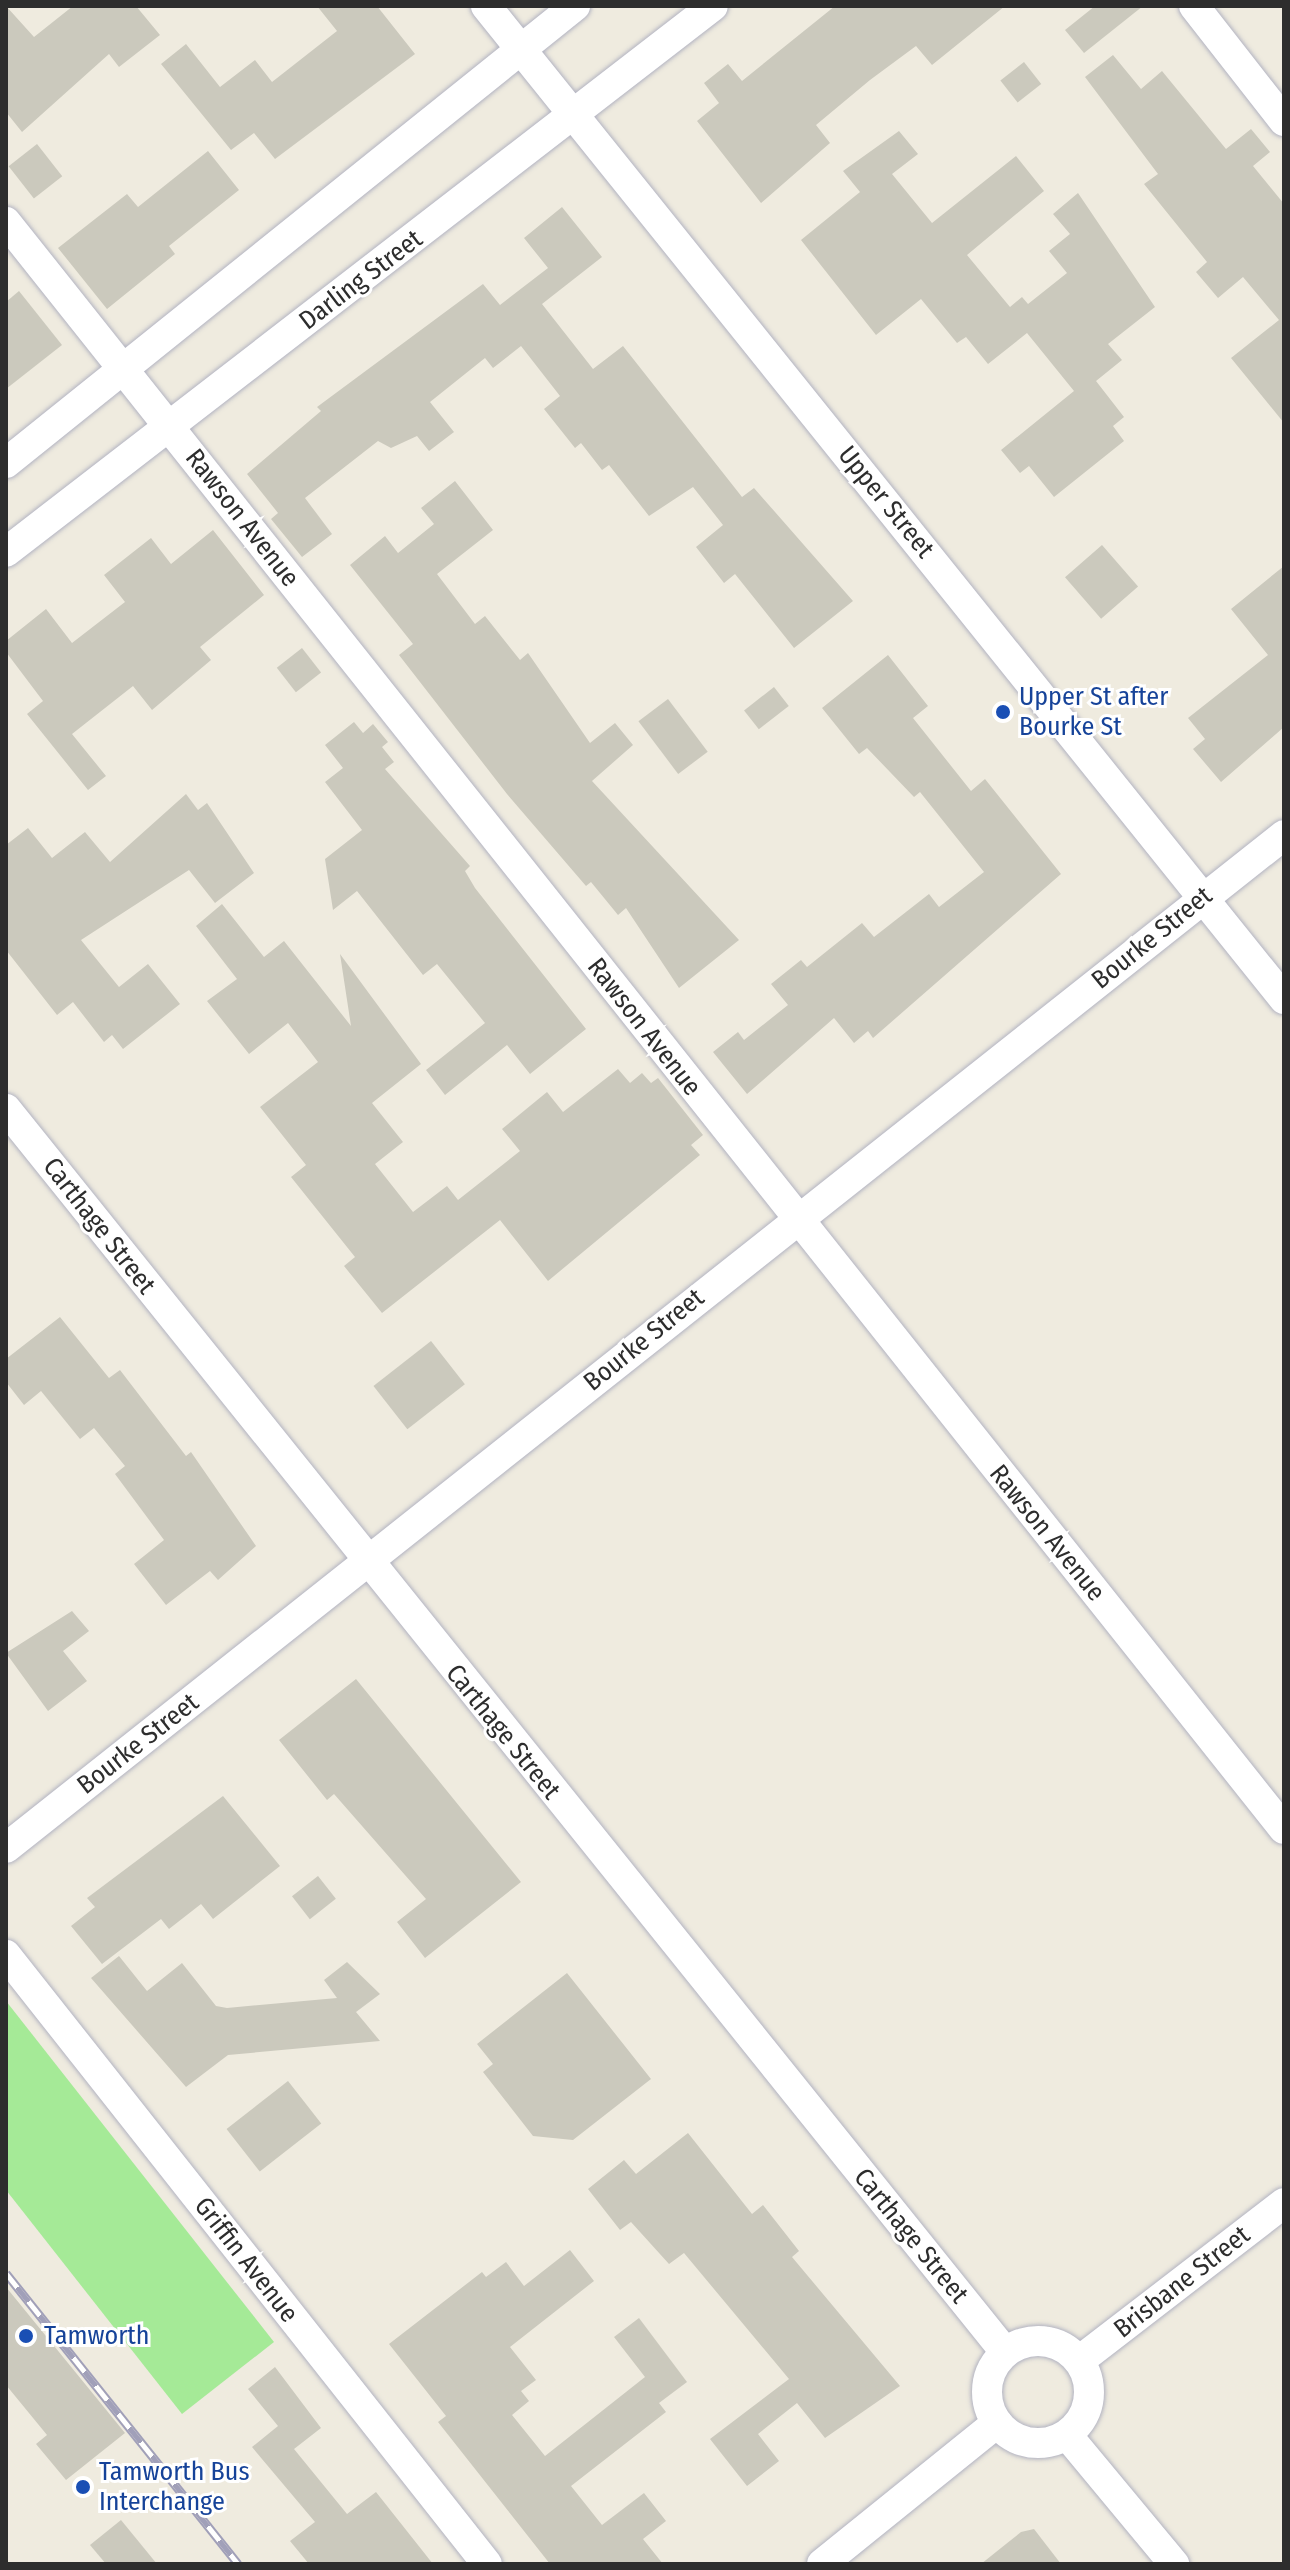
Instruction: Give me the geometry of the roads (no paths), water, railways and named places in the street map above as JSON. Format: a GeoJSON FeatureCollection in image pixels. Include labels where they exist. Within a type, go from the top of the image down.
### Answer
{"type":"FeatureCollection","features":[{"type":"Feature","properties":{"kind":"street","name":"Upper Street"},"geometry":{"type":"LineString","coordinates":[[486,6],[1284,999]]}},
{"type":"Feature","properties":{"kind":"street"},"geometry":{"type":"LineString","coordinates":[[6,463],[575,6]]}},
{"type":"Feature","properties":{"kind":"street","name":"Darling Street"},"geometry":{"type":"LineString","coordinates":[[6,552],[574,117],[713,6]]}},
{"type":"Feature","properties":{"kind":"street"},"geometry":{"type":"LineString","coordinates":[[1194,6],[1284,121]]}},
{"type":"Feature","properties":{"kind":"street","name":"Rawson Avenue"},"geometry":{"type":"LineString","coordinates":[[6,222],[795,1218],[1284,1829]]}},
{"type":"Feature","properties":{"kind":"street","name":"Bourke Street"},"geometry":{"type":"LineString","coordinates":[[6,1848],[367,1564],[795,1218],[1284,835]]}},
{"type":"Feature","properties":{"kind":"street","name":"Carthage Street"},"geometry":{"type":"LineString","coordinates":[[6,1109],[367,1564],[1005,2352]]}},
{"type":"Feature","properties":{"kind":"street","name":"Griffin Avenue"},"geometry":{"type":"LineString","coordinates":[[6,1955],[487,2564]]}},
{"type":"Feature","properties":{"kind":"street","name":"Brisbane Street"},"geometry":{"type":"LineString","coordinates":[[1079,2361],[1284,2203]]}},
{"type":"Feature","properties":{"kind":"street"},"geometry":{"type":"LineString","coordinates":[[1035,2340],[1079,2361],[1087,2409],[1067,2435],[1037,2444],[997,2423],[988,2379],[1005,2352],[1035,2340]]}},
{"type":"Feature","properties":{"kind":"street"},"geometry":{"type":"LineString","coordinates":[[822,2564],[997,2423]]}},
{"type":"Feature","properties":{"kind":"street"},"geometry":{"type":"LineString","coordinates":[[1067,2435],[1174,2564]]}},
{"type":"Feature","properties":{"kind":"railway"},"geometry":{"type":"LineString","coordinates":[[6,2273],[238,2564]]}},
{"type":"Feature","properties":{"kind":"place","name":"Upper St after Bourke St"},"geometry":{"type":"Point","coordinates":[1003,712]}},
{"type":"Feature","properties":{"kind":"place","name":"Tamworth"},"geometry":{"type":"Point","coordinates":[26,2336]}},
{"type":"Feature","properties":{"kind":"place","name":"Tamworth Bus Interchange"},"geometry":{"type":"Point","coordinates":[83,2487]}}]}
